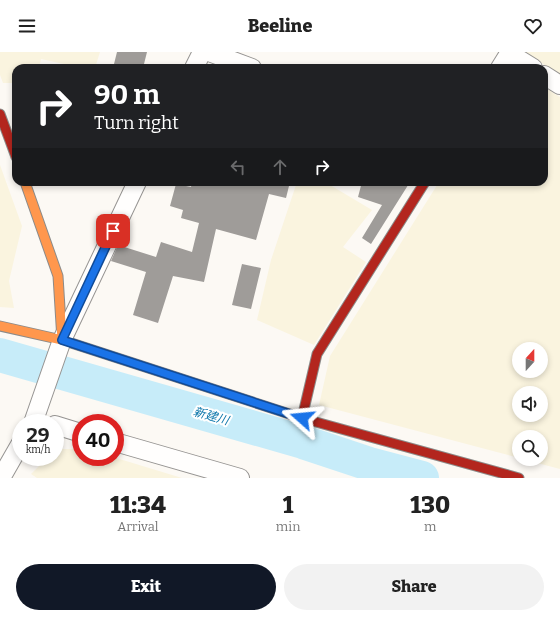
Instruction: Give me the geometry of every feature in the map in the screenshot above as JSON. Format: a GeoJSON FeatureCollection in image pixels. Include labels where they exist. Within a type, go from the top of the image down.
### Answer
{"type":"FeatureCollection","features":[{"type":"Feature","properties":{"kind":"street"},"geometry":{"type":"LineString","coordinates":[[196,64],[202,52]]}},
{"type":"Feature","properties":{"kind":"street"},"geometry":{"type":"LineString","coordinates":[[209,52],[241,64]]}},
{"type":"Feature","properties":{"kind":"street"},"geometry":{"type":"LineString","coordinates":[[506,58],[522,64]]}},
{"type":"Feature","properties":{"kind":"street"},"geometry":{"type":"LineString","coordinates":[[548,78],[560,85]]}},
{"type":"Feature","properties":{"kind":"street"},"geometry":{"type":"LineString","coordinates":[[0,114],[12,147]]}},
{"type":"Feature","properties":{"kind":"street"},"geometry":{"type":"LineString","coordinates":[[26,186],[58,276],[60,345]]}},
{"type":"Feature","properties":{"kind":"street"},"geometry":{"type":"LineString","coordinates":[[39,414],[60,345],[135,186]]}},
{"type":"Feature","properties":{"kind":"street"},"geometry":{"type":"LineString","coordinates":[[302,418],[317,354],[422,186]]}},
{"type":"Feature","properties":{"kind":"street"},"geometry":{"type":"LineString","coordinates":[[0,326],[302,418],[519,478]]}},
{"type":"Feature","properties":{"kind":"street"},"geometry":{"type":"LineString","coordinates":[[124,445],[219,475],[240,478]]}},
{"type":"Feature","properties":{"kind":"street"},"geometry":{"type":"LineString","coordinates":[[1,478],[12,459]]}},
{"type":"Feature","properties":{"kind":"shaded area"},"geometry":{"type":"Polygon","coordinates":[[[0,52],[100,52],[96,64],[64,64],[41,59],[40,64],[12,64],[12,83],[3,83],[0,75],[0,52]]]}},
{"type":"Feature","properties":{"kind":"shaded area"},"geometry":{"type":"Polygon","coordinates":[[[525,52],[560,52],[560,75],[548,67],[548,64],[543,64],[525,52]]]}},
{"type":"Feature","properties":{"kind":"shaded area"},"geometry":{"type":"Polygon","coordinates":[[[548,90],[560,97],[560,469],[548,466],[548,430],[512,430],[512,456],[319,405],[330,356],[436,186],[548,186],[548,90]]]}},
{"type":"Feature","properties":{"kind":"shaded area"},"geometry":{"type":"Polygon","coordinates":[[[0,165],[22,226],[9,281],[14,308],[0,307],[0,165]]]}},
{"type":"Feature","properties":{"kind":"shaded area"},"geometry":{"type":"Polygon","coordinates":[[[296,186],[332,186],[372,210],[343,247],[366,262],[314,345],[257,320],[271,260],[296,186]]]}},
{"type":"Feature","properties":{"kind":"shaded area"},"geometry":{"type":"Polygon","coordinates":[[[64,449],[72,449],[72,466],[124,466],[124,460],[182,478],[37,478],[31,474],[39,466],[64,466],[64,449]]]}},
{"type":"Feature","properties":{"kind":"building"},"geometry":{"type":"Polygon","coordinates":[[[117,52],[147,52],[144,64],[114,64],[117,52]]]}},
{"type":"Feature","properties":{"kind":"building"},"geometry":{"type":"Polygon","coordinates":[[[175,186],[289,186],[286,198],[269,194],[256,240],[216,229],[204,282],[173,276],[158,323],[133,315],[146,272],[111,261],[118,245],[156,257],[161,242],[192,252],[199,223],[181,218],[183,210],[170,206],[175,186]]]}},
{"type":"Feature","properties":{"kind":"building"},"geometry":{"type":"Polygon","coordinates":[[[361,186],[407,186],[371,244],[362,238],[382,205],[358,197],[361,186]]]}},
{"type":"Feature","properties":{"kind":"building"},"geometry":{"type":"Polygon","coordinates":[[[242,264],[261,268],[251,309],[232,305],[242,264]]]}},
{"type":"Feature","properties":{"kind":"waterway","name":"新建川"},"geometry":{"type":"LineString","coordinates":[[0,355],[303,442],[369,464],[422,478]]}},
{"type":"Feature","properties":{"kind":"traffic: slow"},"geometry":{"type":"LineString","coordinates":[[26,186],[58,276],[62,340]]}},
{"type":"Feature","properties":{"kind":"traffic: slow"},"geometry":{"type":"LineString","coordinates":[[0,326],[62,340],[305,419]]}},
{"type":"Feature","properties":{"kind":"traffic: jam"},"geometry":{"type":"LineString","coordinates":[[0,114],[12,146]]}},
{"type":"Feature","properties":{"kind":"traffic: jam"},"geometry":{"type":"LineString","coordinates":[[302,418],[317,354],[422,186]]}},
{"type":"Feature","properties":{"kind":"traffic: jam"},"geometry":{"type":"LineString","coordinates":[[305,419],[519,478]]}},
{"type":"Feature","properties":{"kind":"route"},"geometry":{"type":"LineString","coordinates":[[113,231],[62,340],[302,418]]}}]}
